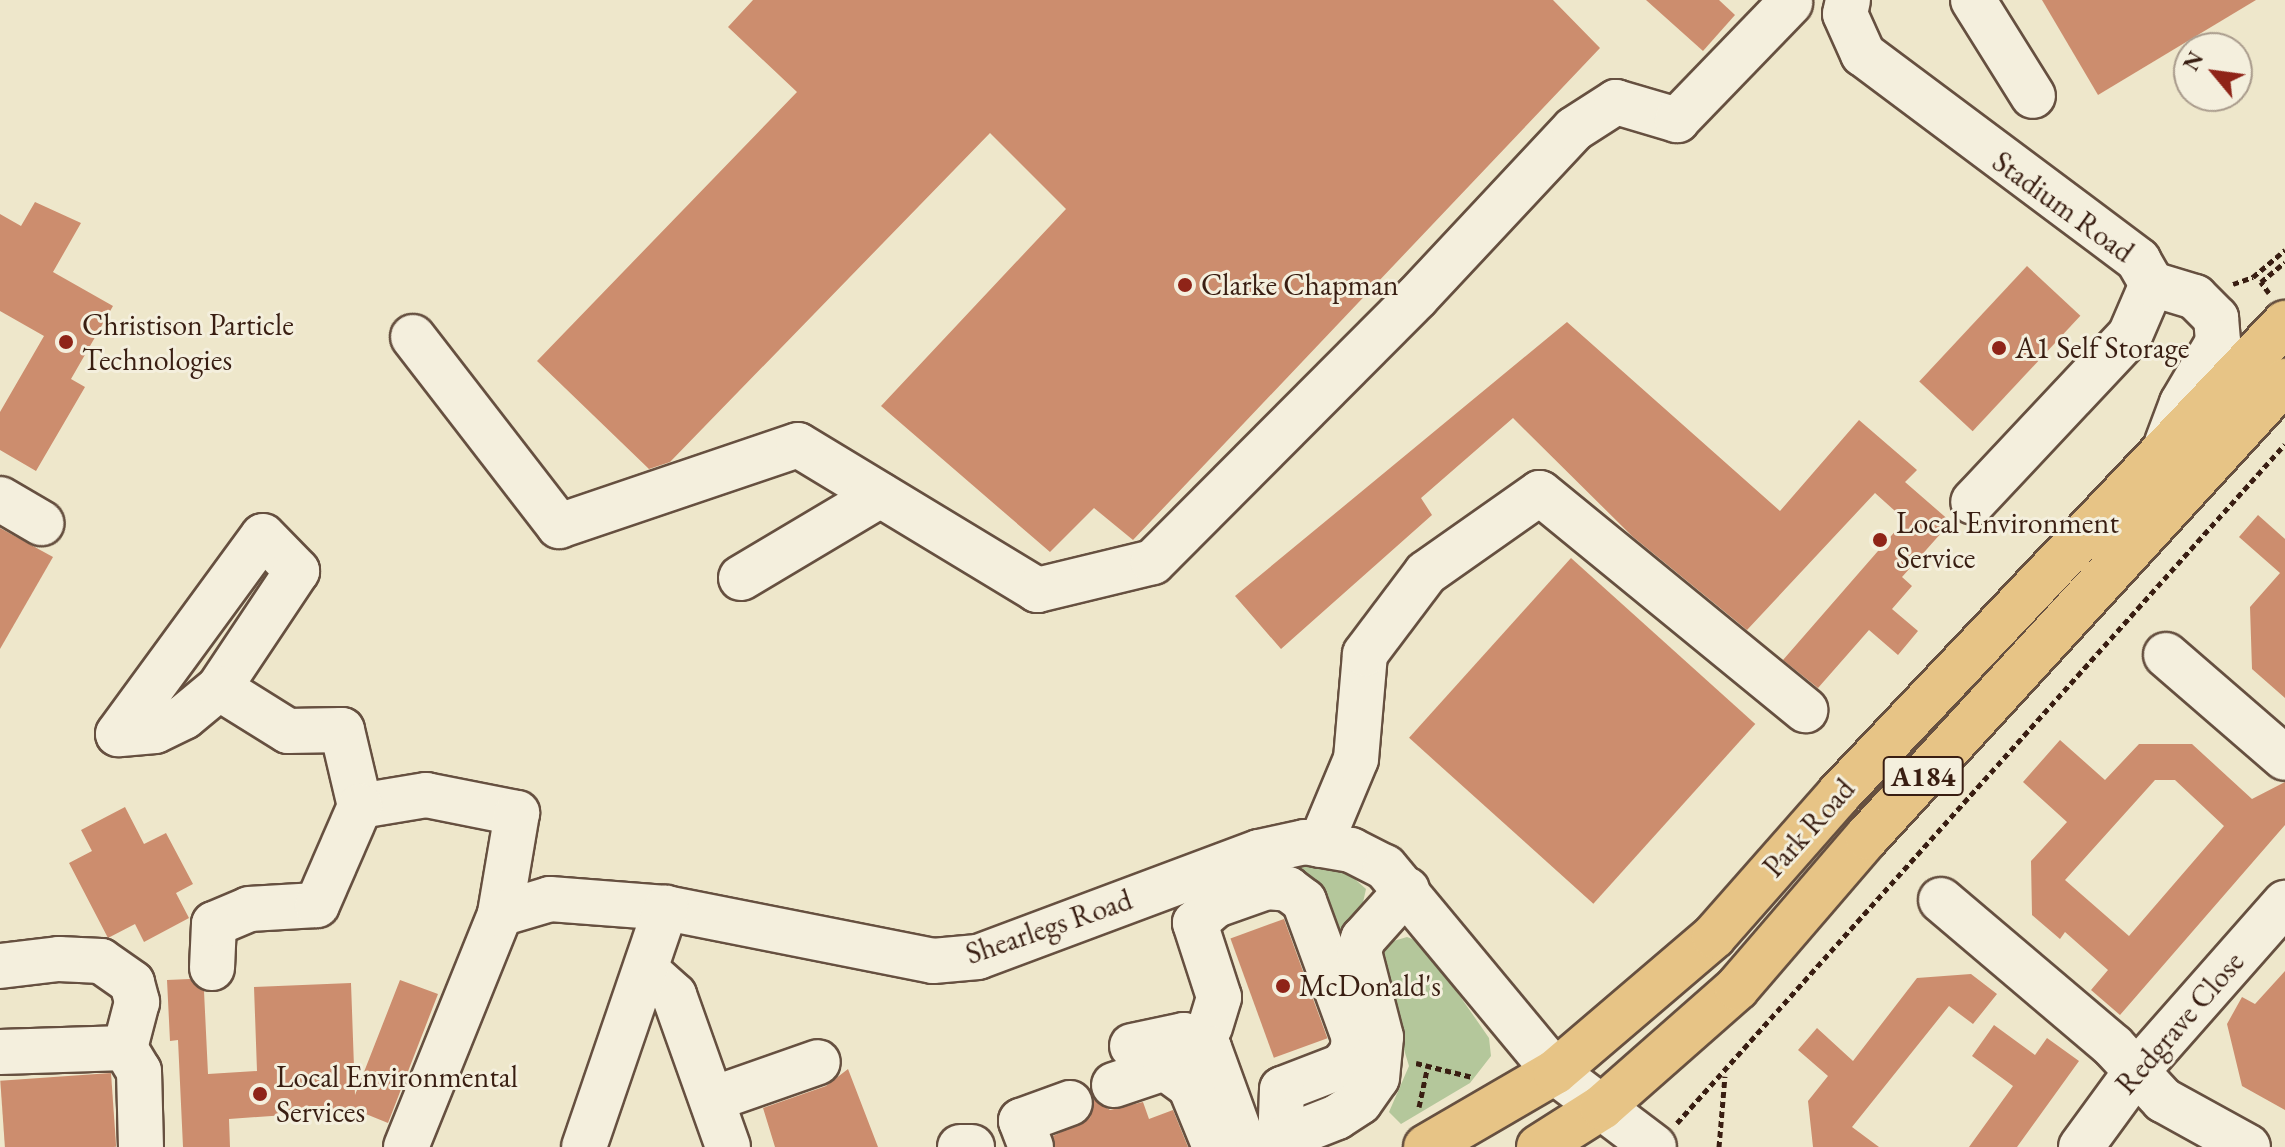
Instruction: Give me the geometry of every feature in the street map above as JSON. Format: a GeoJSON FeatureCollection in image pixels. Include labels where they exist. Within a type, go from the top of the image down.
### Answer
{"type":"FeatureCollection","features":[{"type":"Feature","properties":{"kind":"highway","name":"Park Road"},"geometry":{"type":"LineString","coordinates":[[1426,1147],[1555,1072],[1714,936],[2167,443],[2285,323]]}},
{"type":"Feature","properties":{"kind":"highway","name":"Park Road"},"geometry":{"type":"LineString","coordinates":[[1539,1147],[1602,1107],[1737,988],[1815,898],[2285,381]]}},
{"type":"Feature","properties":{"kind":"highway"},"geometry":{"type":"LineString","coordinates":[[1779,863],[1815,898]]}},
{"type":"Feature","properties":{"kind":"street","name":"Stadium Road"},"geometry":{"type":"LineString","coordinates":[[1848,0],[1845,14],[1863,54],[2138,260],[2152,284],[2130,335],[1973,502]]}},
{"type":"Feature","properties":{"kind":"street"},"geometry":{"type":"LineString","coordinates":[[1973,0],[2033,96]]}},
{"type":"Feature","properties":{"kind":"street"},"geometry":{"type":"LineString","coordinates":[[413,337],[559,526],[798,445],[1037,590],[1153,562],[1416,298],[1574,129],[1616,102],[1677,120],[1794,5]]}},
{"type":"Feature","properties":{"kind":"street"},"geometry":{"type":"LineString","coordinates":[[2152,284],[2195,297],[2216,318],[2218,342],[2182,403],[2167,443]]}},
{"type":"Feature","properties":{"kind":"street"},"geometry":{"type":"LineString","coordinates":[[1320,845],[1356,759],[1365,654],[1426,573],[1540,493],[1805,710]]}},
{"type":"Feature","properties":{"kind":"street"},"geometry":{"type":"LineString","coordinates":[[741,578],[880,495]]}},
{"type":"Feature","properties":{"kind":"street"},"geometry":{"type":"LineString","coordinates":[[0,499],[41,523]]}},
{"type":"Feature","properties":{"kind":"street"},"geometry":{"type":"LineString","coordinates":[[2166,655],[2285,758]]}},
{"type":"Feature","properties":{"kind":"street"},"geometry":{"type":"LineString","coordinates":[[212,968],[214,924],[249,909],[317,905],[360,806],[342,730],[288,731],[219,688]]}},
{"type":"Feature","properties":{"kind":"street"},"geometry":{"type":"LineString","coordinates":[[360,806],[426,795],[517,813],[500,914],[406,1147]]}},
{"type":"Feature","properties":{"kind":"street","name":"Shearlegs Road"},"geometry":{"type":"LineString","coordinates":[[500,914],[550,899],[666,908],[933,961],[978,957],[1088,936],[1259,852],[1305,842],[1351,850],[1385,867],[1407,890],[1555,1072],[1653,1146]]}},
{"type":"Feature","properties":{"kind":"street"},"geometry":{"type":"LineString","coordinates":[[1227,1092],[1282,1089],[1342,1066],[1352,1053],[1354,1038],[1304,901],[1288,889],[1267,887],[1216,905],[1195,923],[1219,997],[1209,1037],[1227,1092],[1245,1147]]}},
{"type":"Feature","properties":{"kind":"street"},"geometry":{"type":"LineString","coordinates":[[1274,1142],[1337,1117],[1360,1102],[1377,1078],[1381,1037],[1359,952],[1363,939],[1407,890]]}},
{"type":"Feature","properties":{"kind":"street"},"geometry":{"type":"LineString","coordinates":[[1941,900],[2113,1046],[2163,1100],[2248,1147]]}},
{"type":"Feature","properties":{"kind":"street","name":"Redgrave Close"},"geometry":{"type":"LineString","coordinates":[[2081,1147],[2135,1073],[2285,903]]}},
{"type":"Feature","properties":{"kind":"street"},"geometry":{"type":"LineString","coordinates":[[584,1147],[666,908]]}},
{"type":"Feature","properties":{"kind":"street"},"geometry":{"type":"LineString","coordinates":[[0,966],[59,959],[101,961],[132,983],[137,1002],[125,1048],[139,1071],[141,1147]]}},
{"type":"Feature","properties":{"kind":"street"},"geometry":{"type":"LineString","coordinates":[[646,970],[674,995],[728,1147]]}},
{"type":"Feature","properties":{"kind":"street"},"geometry":{"type":"LineString","coordinates":[[1132,1046],[1184,1035],[1209,1037]]}},
{"type":"Feature","properties":{"kind":"street"},"geometry":{"type":"LineString","coordinates":[[0,1052],[125,1048]]}},
{"type":"Feature","properties":{"kind":"street"},"geometry":{"type":"LineString","coordinates":[[713,1099],[818,1062]]}},
{"type":"Feature","properties":{"kind":"street"},"geometry":{"type":"LineString","coordinates":[[1114,1085],[1165,1068],[1190,1086],[1215,1147]]}},
{"type":"Feature","properties":{"kind":"street"},"geometry":{"type":"LineString","coordinates":[[1274,1142],[1281,1120],[1282,1089]]}},
{"type":"Feature","properties":{"kind":"street"},"geometry":{"type":"LineString","coordinates":[[1031,1147],[1021,1121],[1070,1103]]}},
{"type":"Feature","properties":{"kind":"street"},"geometry":{"type":"LineString","coordinates":[[960,1147],[972,1147]]}},
{"type":"Feature","properties":{"kind":"path"},"geometry":{"type":"LineString","coordinates":[[2195,297],[2253,277],[2285,250]]}},
{"type":"Feature","properties":{"kind":"path"},"geometry":{"type":"LineString","coordinates":[[1653,1146],[1725,1074],[2285,444]]}},
{"type":"Feature","properties":{"kind":"path"},"geometry":{"type":"LineString","coordinates":[[1719,1147],[1725,1074]]}},
{"type":"Feature","properties":{"kind":"green space"},"geometry":{"type":"Polygon","coordinates":[[[1317,863],[1349,874],[1366,889],[1348,970],[1267,869],[1317,863]]]}},
{"type":"Feature","properties":{"kind":"green space"},"geometry":{"type":"Polygon","coordinates":[[[1407,937],[1423,943],[1489,1038],[1491,1056],[1470,1083],[1401,1124],[1389,1112],[1409,1066],[1378,964],[1390,942],[1407,937]]]}},
{"type":"Feature","properties":{"kind":"building","name":"Clarke Chapman"},"geometry":{"type":"Polygon","coordinates":[[[753,0],[1553,0],[1600,48],[1133,540],[1094,508],[1050,552],[881,406],[1066,209],[990,133],[670,462],[649,469],[537,361],[797,92],[728,27],[753,0]]]}},
{"type":"Feature","properties":{"kind":"building"},"geometry":{"type":"Polygon","coordinates":[[[1646,0],[1719,0],[1735,15],[1703,51],[1646,0]]]}},
{"type":"Feature","properties":{"kind":"building"},"geometry":{"type":"Polygon","coordinates":[[[2042,0],[2256,0],[2203,32],[2173,32],[2173,50],[2098,95],[2042,0]]]}},
{"type":"Feature","properties":{"kind":"building"},"geometry":{"type":"Polygon","coordinates":[[[35,202],[81,223],[53,272],[113,306],[71,379],[85,387],[36,471],[0,450],[0,412],[44,336],[0,311],[0,214],[21,226],[35,202]]]}},
{"type":"Feature","properties":{"kind":"building","name":"A1 Self Storage"},"geometry":{"type":"Polygon","coordinates":[[[2027,266],[2080,316],[1973,431],[1919,382],[2027,266]]]}},
{"type":"Feature","properties":{"kind":"building"},"geometry":{"type":"Polygon","coordinates":[[[1567,322],[1780,511],[1859,420],[1917,470],[1905,482],[1951,522],[1902,577],[1912,586],[1892,609],[1918,631],[1898,655],[1869,630],[1818,688],[1783,660],[1905,520],[1875,493],[1747,630],[1632,536],[1513,418],[1421,498],[1432,515],[1281,649],[1235,596],[1567,322]]]}},
{"type":"Feature","properties":{"kind":"building"},"geometry":{"type":"Polygon","coordinates":[[[2258,515],[2285,539],[2285,698],[2252,669],[2250,607],[2280,573],[2239,537],[2258,515]]]}},
{"type":"Feature","properties":{"kind":"building"},"geometry":{"type":"Polygon","coordinates":[[[0,528],[53,557],[0,649],[0,528]]]}},
{"type":"Feature","properties":{"kind":"building"},"geometry":{"type":"Polygon","coordinates":[[[1571,558],[1755,724],[1593,904],[1409,738],[1571,558]]]}},
{"type":"Feature","properties":{"kind":"building"},"geometry":{"type":"Polygon","coordinates":[[[2060,740],[2105,780],[2139,744],[2192,744],[2252,799],[2285,782],[2285,825],[2120,1015],[2091,990],[2108,970],[2065,932],[2060,939],[2032,915],[2031,861],[2067,822],[2023,782],[2060,740]],[[2155,780],[2065,880],[2129,936],[2224,826],[2175,780],[2155,780]]]}},
{"type":"Feature","properties":{"kind":"building"},"geometry":{"type":"Polygon","coordinates":[[[125,807],[144,844],[166,833],[193,884],[176,893],[189,918],[144,942],[135,924],[108,938],[69,863],[92,851],[81,830],[125,807]]]}},
{"type":"Feature","properties":{"kind":"building","name":"McDonald's"},"geometry":{"type":"Polygon","coordinates":[[[1284,919],[1327,1038],[1274,1058],[1230,938],[1284,919]]]}},
{"type":"Feature","properties":{"kind":"building"},"geometry":{"type":"Polygon","coordinates":[[[2285,971],[2285,1110],[2242,1086],[2227,1024],[2242,997],[2255,1004],[2285,971]]]}},
{"type":"Feature","properties":{"kind":"building"},"geometry":{"type":"Polygon","coordinates":[[[1971,974],[1997,994],[1973,1024],[1949,1006],[1852,1127],[1879,1147],[1813,1147],[1808,1101],[1828,1076],[1798,1050],[1817,1028],[1853,1061],[1917,978],[1971,974]]]}},
{"type":"Feature","properties":{"kind":"building"},"geometry":{"type":"Polygon","coordinates":[[[190,979],[204,991],[208,1074],[257,1071],[254,987],[351,983],[355,1095],[400,980],[438,994],[388,1123],[356,1110],[229,1119],[230,1147],[183,1147],[178,1040],[170,1041],[167,980],[190,979]]]}},
{"type":"Feature","properties":{"kind":"building"},"geometry":{"type":"Polygon","coordinates":[[[1994,1025],[2035,1055],[2047,1038],[2079,1061],[2017,1147],[1969,1147],[2013,1086],[1972,1056],[1994,1025]]]}},
{"type":"Feature","properties":{"kind":"building"},"geometry":{"type":"Polygon","coordinates":[[[848,1069],[878,1147],[775,1147],[763,1108],[826,1086],[848,1069]]]}},
{"type":"Feature","properties":{"kind":"building"},"geometry":{"type":"Polygon","coordinates":[[[111,1073],[116,1147],[5,1147],[0,1081],[111,1073]]]}},
{"type":"Feature","properties":{"kind":"building"},"geometry":{"type":"Polygon","coordinates":[[[1094,1099],[1110,1110],[1143,1102],[1149,1119],[1173,1110],[1188,1147],[1055,1147],[1053,1136],[1090,1118],[1094,1099]]]}},
{"type":"Feature","properties":{"kind":"place","name":"Clarke Chapman"},"geometry":{"type":"Point","coordinates":[1185,285]}},
{"type":"Feature","properties":{"kind":"place","name":"Christison Particle Technologies"},"geometry":{"type":"Point","coordinates":[66,342]}},
{"type":"Feature","properties":{"kind":"place","name":"A1 Self Storage"},"geometry":{"type":"Point","coordinates":[1999,348]}},
{"type":"Feature","properties":{"kind":"place","name":"Local Environment Service"},"geometry":{"type":"Point","coordinates":[1880,540]}},
{"type":"Feature","properties":{"kind":"place","name":"McDonald's"},"geometry":{"type":"Point","coordinates":[1283,986]}},
{"type":"Feature","properties":{"kind":"place","name":"Local Environmental Services"},"geometry":{"type":"Point","coordinates":[260,1094]}}]}
